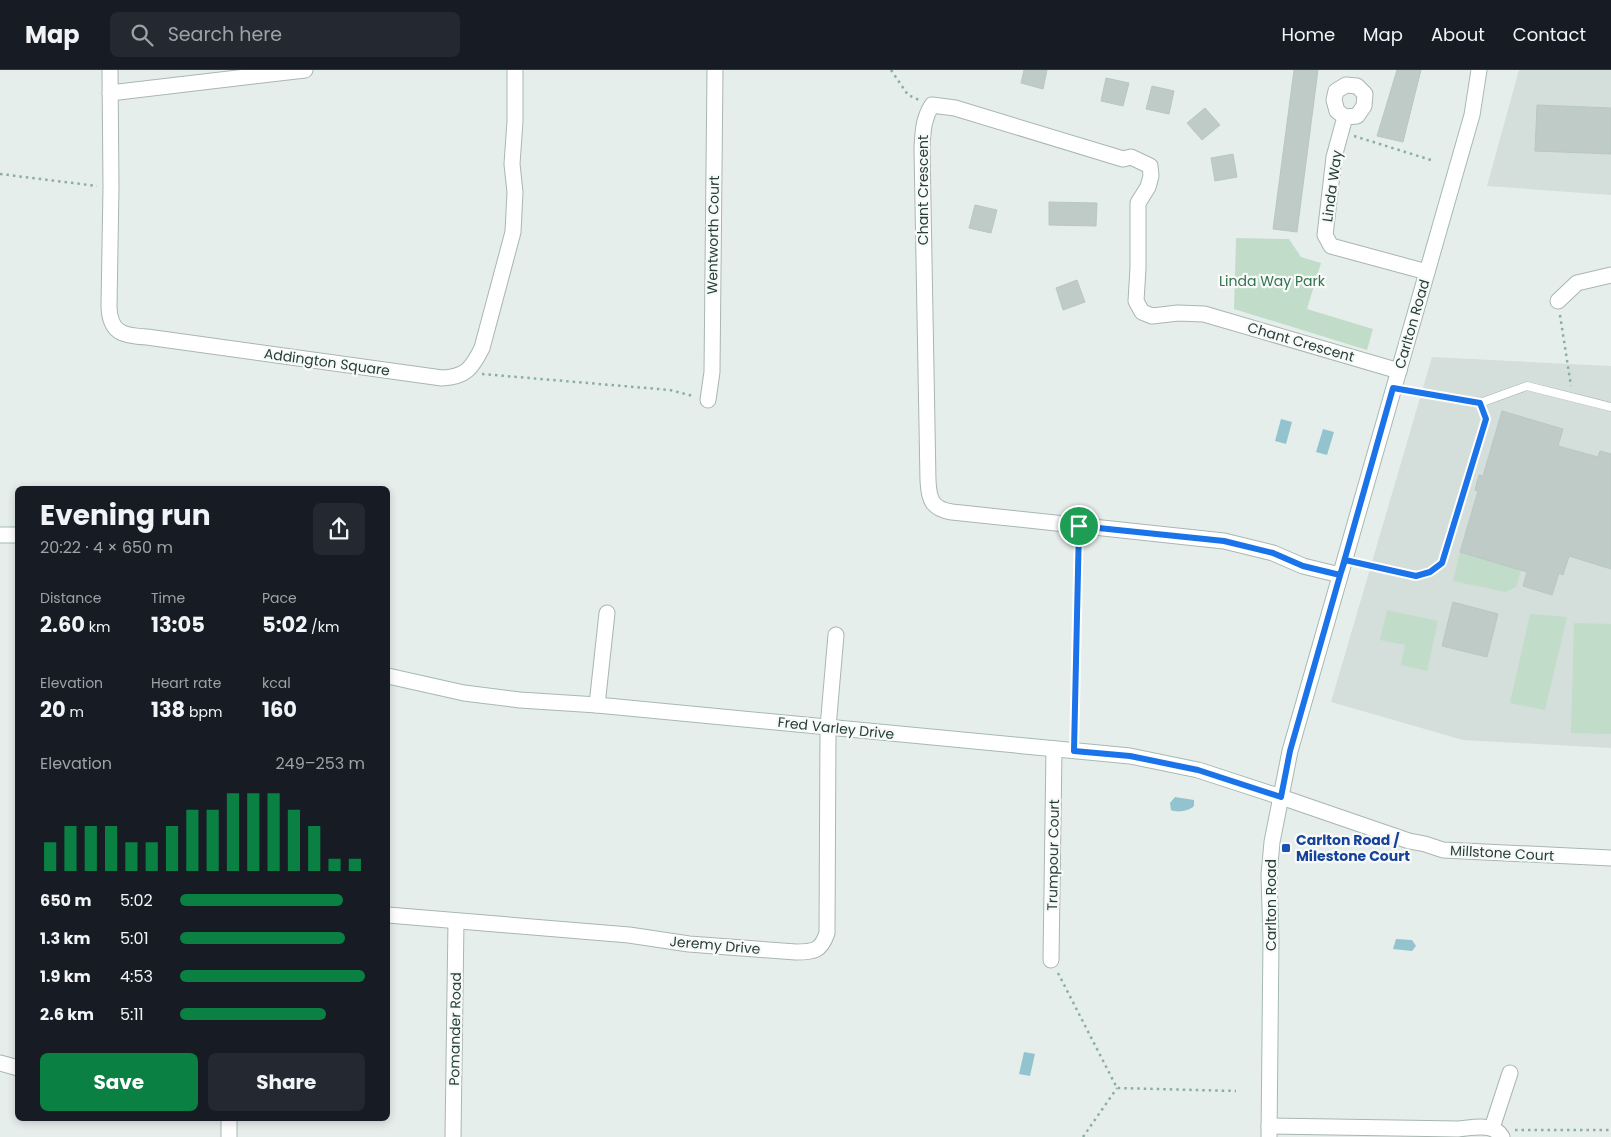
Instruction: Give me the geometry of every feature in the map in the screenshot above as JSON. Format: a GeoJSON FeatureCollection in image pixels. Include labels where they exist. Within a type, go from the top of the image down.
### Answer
{"type":"FeatureCollection","features":[{"type":"Feature","properties":{"kind":"street","name":"Addington Square"},"geometry":{"type":"LineString","coordinates":[[110,70],[110,319],[114,328],[133,337],[148,337],[442,378],[455,378],[464,374]]}},
{"type":"Feature","properties":{"kind":"street"},"geometry":{"type":"LineString","coordinates":[[110,93],[305,70]]}},
{"type":"Feature","properties":{"kind":"street"},"geometry":{"type":"LineString","coordinates":[[464,374],[474,363],[482,348],[513,232],[514,192],[512,164],[515,121],[515,70]]}},
{"type":"Feature","properties":{"kind":"street","name":"Wentworth Court"},"geometry":{"type":"LineString","coordinates":[[708,400],[712,372],[715,70]]}},
{"type":"Feature","properties":{"kind":"street","name":"Carlton Road"},"geometry":{"type":"LineString","coordinates":[[1269,1132],[1271,939],[1269,875],[1272,842],[1290,751],[1472,115],[1479,70]]}},
{"type":"Feature","properties":{"kind":"street","name":"Chant Crescent"},"geometry":{"type":"LineString","coordinates":[[1340,575],[1303,566],[1273,553],[1224,541],[940,510],[933,502],[928,494],[922,148],[923,124],[932,105],[955,108],[1122,159],[1131,157],[1150,166],[1151,176],[1148,187],[1138,203],[1136,301],[1142,312],[1152,316],[1178,313],[1204,314],[1398,371]]}},
{"type":"Feature","properties":{"kind":"street","name":"Linda Way"},"geometry":{"type":"LineString","coordinates":[[1345,117],[1334,157],[1325,235],[1331,246],[1427,272]]}},
{"type":"Feature","properties":{"kind":"street"},"geometry":{"type":"LineString","coordinates":[[1558,301],[1577,283],[1611,275]]}},
{"type":"Feature","properties":{"kind":"street"},"geometry":{"type":"LineString","coordinates":[[0,535],[15,535]]}},
{"type":"Feature","properties":{"kind":"street"},"geometry":{"type":"LineString","coordinates":[[597,705],[607,613]]}},
{"type":"Feature","properties":{"kind":"street","name":"Jeremy Drive"},"geometry":{"type":"LineString","coordinates":[[390,915],[629,935],[689,944],[796,952],[810,952],[816,949],[823,944],[827,934],[828,727],[836,634]]}},
{"type":"Feature","properties":{"kind":"street","name":"Fred Varley Drive"},"geometry":{"type":"LineString","coordinates":[[390,676],[464,693],[520,700],[597,705],[1130,756],[1198,770],[1281,797]]}},
{"type":"Feature","properties":{"kind":"street","name":"Trumpour Court"},"geometry":{"type":"LineString","coordinates":[[1052,960],[1054,750]]}},
{"type":"Feature","properties":{"kind":"street","name":"Millstone Court"},"geometry":{"type":"LineString","coordinates":[[1281,797],[1410,841],[1443,850],[1611,858]]}},
{"type":"Feature","properties":{"kind":"street","name":"Pomander Road"},"geometry":{"type":"LineString","coordinates":[[453,1137],[456,921]]}},
{"type":"Feature","properties":{"kind":"street"},"geometry":{"type":"LineString","coordinates":[[0,1063],[15,1067]]}},
{"type":"Feature","properties":{"kind":"street"},"geometry":{"type":"LineString","coordinates":[[1269,1132],[1481,1127],[1498,1133],[1510,1073]]}},
{"type":"Feature","properties":{"kind":"street"},"geometry":{"type":"LineString","coordinates":[[229,1121],[229,1137]]}},
{"type":"Feature","properties":{"kind":"lane"},"geometry":{"type":"LineString","coordinates":[[1393,388],[1480,403],[1528,386],[1611,407]]}},
{"type":"Feature","properties":{"kind":"lane"},"geometry":{"type":"LineString","coordinates":[[1345,560],[1416,576],[1430,572],[1442,563],[1486,419],[1480,403]]}},
{"type":"Feature","properties":{"kind":"path"},"geometry":{"type":"LineString","coordinates":[[891,70],[908,95],[932,105]]}},
{"type":"Feature","properties":{"kind":"path"},"geometry":{"type":"LineString","coordinates":[[1340,132],[1431,160]]}},
{"type":"Feature","properties":{"kind":"path"},"geometry":{"type":"LineString","coordinates":[[0,174],[111,188]]}},
{"type":"Feature","properties":{"kind":"path"},"geometry":{"type":"LineString","coordinates":[[1558,301],[1573,398]]}},
{"type":"Feature","properties":{"kind":"path"},"geometry":{"type":"LineString","coordinates":[[464,374],[503,375],[670,390],[708,400]]}},
{"type":"Feature","properties":{"kind":"path"},"geometry":{"type":"LineString","coordinates":[[1074,751],[1079,526]]}},
{"type":"Feature","properties":{"kind":"path"},"geometry":{"type":"LineString","coordinates":[[1052,960],[1117,1088]]}},
{"type":"Feature","properties":{"kind":"path"},"geometry":{"type":"LineString","coordinates":[[1117,1088],[1236,1090]]}},
{"type":"Feature","properties":{"kind":"path"},"geometry":{"type":"LineString","coordinates":[[1083,1137],[1117,1088]]}},
{"type":"Feature","properties":{"kind":"path"},"geometry":{"type":"LineString","coordinates":[[1498,1133],[1509,1130],[1611,1130]]}},
{"type":"Feature","properties":{"kind":"shaded area"},"geometry":{"type":"Polygon","coordinates":[[[1519,70],[1611,70],[1611,195],[1487,186],[1519,70]]]}},
{"type":"Feature","properties":{"kind":"shaded area"},"geometry":{"type":"Polygon","coordinates":[[[1432,357],[1611,366],[1611,748],[1463,740],[1331,702],[1432,357]]]}},
{"type":"Feature","properties":{"kind":"green space","name":"Linda Way Park"},"geometry":{"type":"Polygon","coordinates":[[[1236,238],[1289,239],[1301,257],[1321,263],[1307,309],[1373,329],[1367,350],[1234,309],[1236,238]]]}},
{"type":"Feature","properties":{"kind":"green space"},"geometry":{"type":"Polygon","coordinates":[[[1460,552],[1521,570],[1516,587],[1506,592],[1453,581],[1460,552]]]}},
{"type":"Feature","properties":{"kind":"green space"},"geometry":{"type":"Polygon","coordinates":[[[1387,610],[1438,621],[1427,671],[1401,665],[1405,645],[1380,640],[1387,610]]]}},
{"type":"Feature","properties":{"kind":"green space"},"geometry":{"type":"Polygon","coordinates":[[[1530,614],[1567,617],[1545,710],[1510,703],[1530,614]]]}},
{"type":"Feature","properties":{"kind":"green space"},"geometry":{"type":"Polygon","coordinates":[[[1574,623],[1611,624],[1611,734],[1571,733],[1574,623]]]}},
{"type":"Feature","properties":{"kind":"water"},"geometry":{"type":"Polygon","coordinates":[[[1281,419],[1292,422],[1286,444],[1275,441],[1281,419]]]}},
{"type":"Feature","properties":{"kind":"water"},"geometry":{"type":"Polygon","coordinates":[[[1323,429],[1334,432],[1327,455],[1316,452],[1323,429]]]}},
{"type":"Feature","properties":{"kind":"water"},"geometry":{"type":"Polygon","coordinates":[[[1175,797],[1194,800],[1194,806],[1183,811],[1171,810],[1170,803],[1175,797]]]}},
{"type":"Feature","properties":{"kind":"water"},"geometry":{"type":"Polygon","coordinates":[[[1396,939],[1412,940],[1416,946],[1412,951],[1393,949],[1396,939]]]}},
{"type":"Feature","properties":{"kind":"water"},"geometry":{"type":"Polygon","coordinates":[[[1024,1052],[1035,1054],[1030,1076],[1019,1074],[1024,1052]]]}},
{"type":"Feature","properties":{"kind":"building"},"geometry":{"type":"Polygon","coordinates":[[[1024,70],[1047,70],[1043,89],[1021,83],[1024,70]]]}},
{"type":"Feature","properties":{"kind":"building"},"geometry":{"type":"Polygon","coordinates":[[[1294,70],[1318,70],[1297,232],[1273,229],[1294,70]]]}},
{"type":"Feature","properties":{"kind":"building"},"geometry":{"type":"Polygon","coordinates":[[[1397,70],[1421,70],[1403,142],[1377,136],[1397,70]]]}},
{"type":"Feature","properties":{"kind":"building"},"geometry":{"type":"Polygon","coordinates":[[[1106,78],[1129,83],[1123,106],[1101,101],[1106,78]]]}},
{"type":"Feature","properties":{"kind":"building"},"geometry":{"type":"Polygon","coordinates":[[[1152,86],[1174,91],[1169,114],[1146,109],[1152,86]]]}},
{"type":"Feature","properties":{"kind":"building"},"geometry":{"type":"Polygon","coordinates":[[[1537,105],[1611,108],[1611,154],[1535,151],[1537,105]]]}},
{"type":"Feature","properties":{"kind":"building"},"geometry":{"type":"Polygon","coordinates":[[[1205,108],[1220,125],[1202,140],[1187,123],[1205,108]]]}},
{"type":"Feature","properties":{"kind":"building"},"geometry":{"type":"Polygon","coordinates":[[[1233,154],[1237,177],[1215,181],[1211,158],[1233,154]]]}},
{"type":"Feature","properties":{"kind":"building"},"geometry":{"type":"Polygon","coordinates":[[[1049,202],[1097,203],[1096,226],[1049,225],[1049,202]]]}},
{"type":"Feature","properties":{"kind":"building"},"geometry":{"type":"Polygon","coordinates":[[[975,205],[997,210],[991,233],[969,228],[975,205]]]}},
{"type":"Feature","properties":{"kind":"building"},"geometry":{"type":"Polygon","coordinates":[[[1077,280],[1085,302],[1063,310],[1056,288],[1077,280]]]}},
{"type":"Feature","properties":{"kind":"building"},"geometry":{"type":"Polygon","coordinates":[[[1502,411],[1563,429],[1558,446],[1598,457],[1600,451],[1611,454],[1611,569],[1569,556],[1563,575],[1559,573],[1552,595],[1523,586],[1527,572],[1460,552],[1478,491],[1475,490],[1479,475],[1483,476],[1502,411]]]}},
{"type":"Feature","properties":{"kind":"building"},"geometry":{"type":"Polygon","coordinates":[[[1453,602],[1498,614],[1487,657],[1442,646],[1453,602]]]}},
{"type":"Feature","properties":{"kind":"place","name":"Carlton Road / Milestone Court"},"geometry":{"type":"Point","coordinates":[1286,848]}},
{"type":"Feature","properties":{"kind":"route"},"geometry":{"type":"LineString","coordinates":[[1079,526],[1074,751],[1130,756],[1198,770],[1281,797],[1290,751],[1336,592],[1345,560],[1347,551],[1393,388],[1480,403],[1486,419],[1442,563],[1430,572],[1416,576],[1345,560],[1340,575],[1303,566],[1273,553],[1224,541],[1079,526]]}}]}
